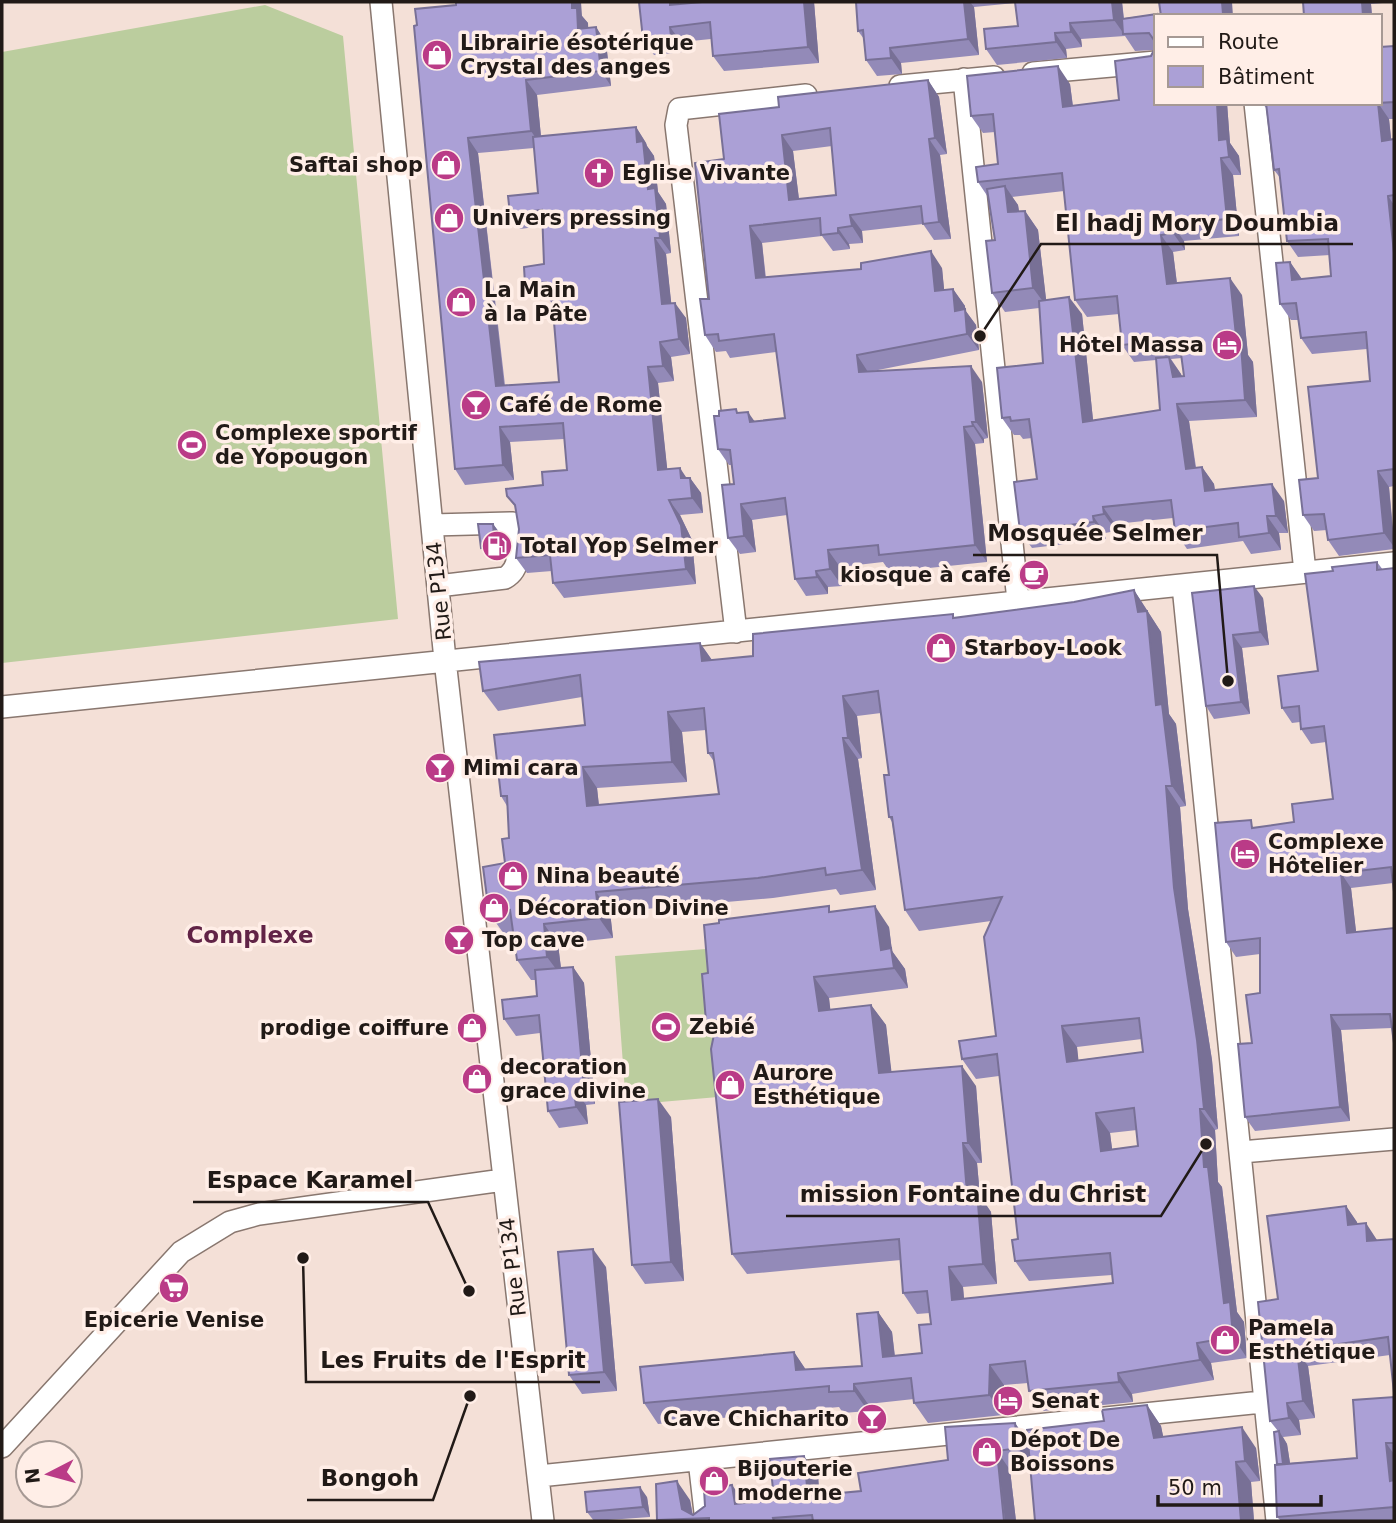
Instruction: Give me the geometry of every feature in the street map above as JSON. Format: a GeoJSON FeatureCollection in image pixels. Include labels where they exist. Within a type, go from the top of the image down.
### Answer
{"type":"FeatureCollection","features":[{"type":"Feature","properties":{"kind":"street","name":"Rue P134"},"geometry":{"type":"LineString","coordinates":[[381,2],[445,660],[543,1521]]}},
{"type":"Feature","properties":{"kind":"street"},"geometry":{"type":"LineString","coordinates":[[885,88],[1154,62]]}},
{"type":"Feature","properties":{"kind":"street"},"geometry":{"type":"LineString","coordinates":[[964,79],[1018,601]]}},
{"type":"Feature","properties":{"kind":"street"},"geometry":{"type":"LineString","coordinates":[[736,632],[676,125],[679,109],[831,93]]}},
{"type":"Feature","properties":{"kind":"street"},"geometry":{"type":"LineString","coordinates":[[1255,105],[1305,572]]}},
{"type":"Feature","properties":{"kind":"street"},"geometry":{"type":"LineString","coordinates":[[432,525],[513,523],[518,560],[514,573],[505,578],[438,586]]}},
{"type":"Feature","properties":{"kind":"street"},"geometry":{"type":"LineString","coordinates":[[2,707],[1394,563]]}},
{"type":"Feature","properties":{"kind":"street"},"geometry":{"type":"LineString","coordinates":[[1183,586],[1241,1153],[1262,1402],[1277,1521]]}},
{"type":"Feature","properties":{"kind":"street"},"geometry":{"type":"LineString","coordinates":[[1241,1153],[1394,1139]]}},
{"type":"Feature","properties":{"kind":"street"},"geometry":{"type":"LineString","coordinates":[[2,1447],[9,1424],[181,1252],[230,1222],[259,1214],[503,1180]]}},
{"type":"Feature","properties":{"kind":"street"},"geometry":{"type":"LineString","coordinates":[[539,1476],[1262,1402]]}},
{"type":"Feature","properties":{"kind":"street"},"geometry":{"type":"LineString","coordinates":[[699,1460],[706,1521]]}},
{"type":"Feature","properties":{"kind":"green space","name":"Complexe sportif de Yopougon"},"geometry":{"type":"Polygon","coordinates":[[[265,5],[343,36],[398,619],[2,663],[2,52],[265,5]]]}},
{"type":"Feature","properties":{"kind":"green space","name":"Zebié"},"geometry":{"type":"Polygon","coordinates":[[[706,949],[718,1097],[626,1105],[615,956],[706,949]]]}},
{"type":"Feature","properties":{"kind":"building"},"geometry":{"type":"Polygon","coordinates":[[[456,2],[572,2],[572,8],[577,8],[578,29],[596,27],[601,71],[526,80],[531,131],[468,138],[496,386],[559,382],[552,298],[548,298],[546,282],[525,284],[524,267],[544,264],[542,210],[510,214],[508,196],[538,193],[533,137],[636,127],[637,142],[643,141],[648,189],[655,188],[660,238],[655,238],[662,304],[675,303],[679,339],[660,342],[663,366],[648,367],[658,470],[680,468],[681,478],[690,478],[692,498],[669,500],[681,525],[686,569],[553,583],[550,555],[516,558],[519,529],[515,505],[507,496],[506,489],[543,485],[542,472],[567,470],[563,423],[500,427],[503,465],[455,469],[414,26],[417,25],[415,9],[456,5],[456,2]]]}},
{"type":"Feature","properties":{"kind":"building"},"geometry":{"type":"Polygon","coordinates":[[[639,2],[670,2],[670,5],[702,2],[804,2],[808,47],[713,56],[710,22],[670,27],[671,36],[643,39],[639,2]]]}},
{"type":"Feature","properties":{"kind":"building"},"geometry":{"type":"Polygon","coordinates":[[[856,2],[964,2],[968,39],[890,48],[891,58],[866,60],[863,30],[858,31],[856,2]]]}},
{"type":"Feature","properties":{"kind":"building"},"geometry":{"type":"Polygon","coordinates":[[[1015,2],[1112,2],[1114,20],[1070,23],[1071,32],[1055,33],[1056,42],[986,49],[984,29],[1018,26],[1015,2]]]}},
{"type":"Feature","properties":{"kind":"building"},"geometry":{"type":"Polygon","coordinates":[[[1159,2],[1222,2],[1223,14],[1161,14],[1159,2]]]}},
{"type":"Feature","properties":{"kind":"building"},"geometry":{"type":"Polygon","coordinates":[[[1303,2],[1362,2],[1363,14],[1304,14],[1303,2]]]}},
{"type":"Feature","properties":{"kind":"building"},"geometry":{"type":"Polygon","coordinates":[[[1154,14],[1154,40],[1149,33],[1123,34],[1122,19],[1154,14]]]}},
{"type":"Feature","properties":{"kind":"building"},"geometry":{"type":"Polygon","coordinates":[[[1394,46],[1394,102],[1382,103],[1382,47],[1394,46]]]}},
{"type":"Feature","properties":{"kind":"building"},"geometry":{"type":"Polygon","coordinates":[[[1154,50],[1154,105],[1217,105],[1219,140],[1227,139],[1229,157],[1221,158],[1227,219],[1172,224],[1173,233],[1161,235],[1167,284],[1230,278],[1237,345],[1241,345],[1245,400],[1177,404],[1186,469],[1202,467],[1205,491],[1272,484],[1276,516],[1267,516],[1269,533],[1239,537],[1238,523],[1175,531],[1171,500],[1103,507],[1104,514],[1093,516],[1094,522],[1020,531],[1014,482],[1037,479],[1029,419],[1011,421],[1010,417],[1002,418],[997,368],[1043,363],[1039,301],[1069,297],[1083,422],[1160,410],[1156,358],[1169,357],[1173,377],[1184,376],[1179,339],[1122,345],[1117,296],[1075,300],[1062,173],[978,182],[976,167],[998,164],[993,114],[971,116],[967,76],[1058,66],[1063,107],[1119,100],[1115,61],[1151,56],[1154,50]]]}},
{"type":"Feature","properties":{"kind":"building"},"geometry":{"type":"Polygon","coordinates":[[[928,80],[935,138],[929,139],[939,222],[923,224],[921,206],[850,215],[852,226],[838,228],[838,233],[821,235],[820,218],[750,226],[756,278],[861,269],[861,263],[931,251],[935,291],[953,289],[955,311],[965,309],[967,334],[857,355],[859,372],[971,366],[976,422],[972,422],[973,426],[964,427],[975,545],[879,555],[878,545],[828,550],[830,569],[816,571],[817,577],[795,579],[785,498],[741,504],[744,536],[728,538],[722,485],[734,484],[730,450],[718,449],[714,416],[719,416],[719,411],[736,409],[737,413],[748,412],[750,422],[785,418],[774,334],[719,341],[718,334],[705,335],[700,299],[709,299],[695,163],[724,159],[719,114],[779,107],[778,97],[928,80]],[[830,128],[782,135],[789,200],[836,195],[830,128]]]}},
{"type":"Feature","properties":{"kind":"building"},"geometry":{"type":"Polygon","coordinates":[[[1266,105],[1378,105],[1382,141],[1394,139],[1394,195],[1388,196],[1394,253],[1394,469],[1378,471],[1384,533],[1328,540],[1324,514],[1303,515],[1299,480],[1318,478],[1308,387],[1370,381],[1366,332],[1301,338],[1296,303],[1280,304],[1276,263],[1290,262],[1292,280],[1331,276],[1328,239],[1287,241],[1279,169],[1274,170],[1266,105]]]}},
{"type":"Feature","properties":{"kind":"building"},"geometry":{"type":"Polygon","coordinates":[[[1005,186],[1008,212],[1025,211],[1033,288],[992,293],[986,241],[995,240],[987,189],[1005,186]]]}},
{"type":"Feature","properties":{"kind":"building"},"geometry":{"type":"Polygon","coordinates":[[[478,524],[493,524],[495,546],[481,548],[478,524]]]}},
{"type":"Feature","properties":{"kind":"building"},"geometry":{"type":"Polygon","coordinates":[[[1377,562],[1377,570],[1394,568],[1394,892],[1391,867],[1341,873],[1347,933],[1394,928],[1394,1043],[1390,1014],[1331,1015],[1340,1107],[1245,1117],[1238,1044],[1252,1043],[1246,995],[1260,993],[1260,938],[1226,942],[1215,823],[1251,820],[1252,828],[1294,822],[1292,804],[1333,799],[1324,726],[1301,729],[1299,706],[1282,708],[1278,676],[1318,671],[1305,574],[1333,571],[1332,567],[1377,562]]]}},
{"type":"Feature","properties":{"kind":"building"},"geometry":{"type":"Polygon","coordinates":[[[1254,586],[1260,632],[1233,635],[1241,702],[1206,706],[1192,593],[1254,586]]]}},
{"type":"Feature","properties":{"kind":"building"},"geometry":{"type":"Polygon","coordinates":[[[1134,590],[1138,612],[1147,611],[1156,705],[1162,704],[1172,786],[1166,786],[1174,888],[1197,1040],[1204,1109],[1200,1109],[1204,1167],[1208,1167],[1224,1303],[1230,1302],[1233,1337],[1197,1343],[1200,1360],[1118,1373],[1119,1382],[1029,1391],[1025,1361],[990,1365],[989,1395],[914,1403],[911,1378],[854,1384],[854,1391],[829,1392],[829,1386],[644,1403],[640,1367],[794,1352],[796,1370],[862,1366],[857,1314],[878,1312],[883,1357],[922,1353],[919,1325],[931,1324],[927,1291],[903,1293],[899,1239],[732,1254],[711,1049],[717,1020],[706,1021],[702,974],[708,973],[704,925],[719,923],[719,920],[829,906],[829,912],[875,906],[881,950],[891,948],[894,968],[814,977],[819,1011],[871,1005],[879,1073],[962,1066],[968,1143],[963,1143],[967,1193],[977,1192],[983,1264],[949,1267],[952,1300],[1113,1283],[1110,1253],[1015,1261],[1012,1240],[1018,1239],[997,1054],[962,1059],[959,1041],[996,1036],[984,937],[1002,897],[905,910],[892,817],[889,817],[884,775],[889,775],[878,691],[843,696],[848,738],[843,738],[862,870],[826,875],[825,868],[758,878],[596,892],[599,918],[544,924],[547,957],[517,960],[510,910],[489,913],[483,867],[505,863],[502,839],[509,838],[507,796],[501,796],[494,735],[585,725],[580,675],[483,691],[479,662],[700,643],[702,661],[753,656],[753,634],[953,614],[953,618],[1074,602],[1134,590]],[[704,708],[668,712],[672,762],[583,767],[587,806],[719,794],[713,753],[708,753],[704,708]],[[1139,1018],[1062,1026],[1067,1062],[1143,1052],[1139,1018]],[[1134,1108],[1096,1113],[1101,1151],[1138,1146],[1134,1108]]]}},
{"type":"Feature","properties":{"kind":"building"},"geometry":{"type":"Polygon","coordinates":[[[573,967],[584,1088],[574,1088],[576,1107],[548,1111],[539,1015],[504,1019],[502,1000],[537,996],[535,970],[573,967]]]}},
{"type":"Feature","properties":{"kind":"building"},"geometry":{"type":"Polygon","coordinates":[[[658,1099],[671,1262],[632,1265],[619,1102],[658,1099]]]}},
{"type":"Feature","properties":{"kind":"building"},"geometry":{"type":"Polygon","coordinates":[[[1346,1206],[1348,1225],[1366,1223],[1367,1241],[1394,1239],[1394,1393],[1388,1337],[1297,1350],[1303,1401],[1287,1403],[1289,1418],[1270,1421],[1258,1302],[1278,1299],[1267,1216],[1346,1206]]]}},
{"type":"Feature","properties":{"kind":"building"},"geometry":{"type":"Polygon","coordinates":[[[593,1249],[604,1372],[569,1375],[558,1252],[593,1249]]]}},
{"type":"Feature","properties":{"kind":"building"},"geometry":{"type":"Polygon","coordinates":[[[1394,1397],[1394,1443],[1386,1443],[1390,1481],[1394,1480],[1394,1507],[1277,1517],[1275,1465],[1357,1458],[1353,1400],[1394,1397]]]}},
{"type":"Feature","properties":{"kind":"building"},"geometry":{"type":"Polygon","coordinates":[[[1147,1405],[1154,1438],[1242,1427],[1245,1461],[1236,1462],[1241,1521],[1035,1521],[1027,1430],[1104,1421],[1102,1410],[1147,1405]]]}},
{"type":"Feature","properties":{"kind":"building"},"geometry":{"type":"Polygon","coordinates":[[[1015,1423],[1018,1448],[997,1451],[1004,1521],[813,1521],[812,1515],[773,1518],[774,1521],[709,1521],[709,1518],[657,1520],[656,1484],[677,1481],[682,1509],[693,1515],[705,1506],[704,1489],[732,1485],[735,1504],[774,1500],[770,1459],[804,1456],[808,1496],[861,1491],[858,1473],[948,1460],[945,1427],[1015,1423]]]}},
{"type":"Feature","properties":{"kind":"building"},"geometry":{"type":"Polygon","coordinates":[[[1279,1431],[1283,1464],[1277,1464],[1274,1432],[1279,1431]]]}},
{"type":"Feature","properties":{"kind":"building"},"geometry":{"type":"Polygon","coordinates":[[[640,1487],[643,1507],[587,1512],[585,1492],[640,1487]]]}},
{"type":"Feature","properties":{"kind":"place","name":"Librairie ésotérique Crystal des anges"},"geometry":{"type":"Point","coordinates":[437,55]}},
{"type":"Feature","properties":{"kind":"place","name":"Saftai shop"},"geometry":{"type":"Point","coordinates":[446,165]}},
{"type":"Feature","properties":{"kind":"place","name":"Eglise Vivante"},"geometry":{"type":"Point","coordinates":[599,173]}},
{"type":"Feature","properties":{"kind":"place","name":"Univers pressing"},"geometry":{"type":"Point","coordinates":[449,218]}},
{"type":"Feature","properties":{"kind":"place","name":"La Main à la Pâte"},"geometry":{"type":"Point","coordinates":[461,302]}},
{"type":"Feature","properties":{"kind":"place","name":"El hadj Mory Doumbia"},"geometry":{"type":"Point","coordinates":[980,336]}},
{"type":"Feature","properties":{"kind":"place","name":"Hôtel Massa"},"geometry":{"type":"Point","coordinates":[1227,345]}},
{"type":"Feature","properties":{"kind":"place","name":"Café de Rome"},"geometry":{"type":"Point","coordinates":[476,405]}},
{"type":"Feature","properties":{"kind":"place","name":"Complexe sportif de Yopougon"},"geometry":{"type":"Point","coordinates":[192,445]}},
{"type":"Feature","properties":{"kind":"place","name":"Total Yop Selmer"},"geometry":{"type":"Point","coordinates":[497,546]}},
{"type":"Feature","properties":{"kind":"place","name":"kiosque à café"},"geometry":{"type":"Point","coordinates":[1034,575]}},
{"type":"Feature","properties":{"kind":"place","name":"Starboy-Look"},"geometry":{"type":"Point","coordinates":[941,648]}},
{"type":"Feature","properties":{"kind":"place","name":"Mosquée Selmer"},"geometry":{"type":"Point","coordinates":[1228,681]}},
{"type":"Feature","properties":{"kind":"place","name":"Mimi cara"},"geometry":{"type":"Point","coordinates":[440,768]}},
{"type":"Feature","properties":{"kind":"place","name":"Complexe Hôtelier"},"geometry":{"type":"Point","coordinates":[1245,854]}},
{"type":"Feature","properties":{"kind":"place","name":"Nina beauté"},"geometry":{"type":"Point","coordinates":[513,876]}},
{"type":"Feature","properties":{"kind":"place","name":"Décoration Divine"},"geometry":{"type":"Point","coordinates":[494,908]}},
{"type":"Feature","properties":{"kind":"place","name":"Top cave"},"geometry":{"type":"Point","coordinates":[459,940]}},
{"type":"Feature","properties":{"kind":"place","name":"Zebié"},"geometry":{"type":"Point","coordinates":[666,1027]}},
{"type":"Feature","properties":{"kind":"place","name":"prodige coiffure"},"geometry":{"type":"Point","coordinates":[472,1028]}},
{"type":"Feature","properties":{"kind":"place","name":"decoration grace divine"},"geometry":{"type":"Point","coordinates":[477,1079]}},
{"type":"Feature","properties":{"kind":"place","name":"Aurore Esthétique"},"geometry":{"type":"Point","coordinates":[730,1085]}},
{"type":"Feature","properties":{"kind":"place","name":"mission Fontaine du Christ"},"geometry":{"type":"Point","coordinates":[1206,1144]}},
{"type":"Feature","properties":{"kind":"place","name":"Les Fruits de l'Esprit"},"geometry":{"type":"Point","coordinates":[303,1258]}},
{"type":"Feature","properties":{"kind":"place","name":"Epicerie Venise"},"geometry":{"type":"Point","coordinates":[174,1288]}},
{"type":"Feature","properties":{"kind":"place","name":"Espace Karamel"},"geometry":{"type":"Point","coordinates":[469,1291]}},
{"type":"Feature","properties":{"kind":"place","name":"Pamela Esthétique"},"geometry":{"type":"Point","coordinates":[1225,1340]}},
{"type":"Feature","properties":{"kind":"place","name":"Bongoh"},"geometry":{"type":"Point","coordinates":[470,1396]}},
{"type":"Feature","properties":{"kind":"place","name":"Senat"},"geometry":{"type":"Point","coordinates":[1008,1401]}},
{"type":"Feature","properties":{"kind":"place","name":"Cave Chicharito"},"geometry":{"type":"Point","coordinates":[872,1419]}},
{"type":"Feature","properties":{"kind":"place","name":"Dépot De Boissons"},"geometry":{"type":"Point","coordinates":[987,1452]}},
{"type":"Feature","properties":{"kind":"place","name":"Bijouterie moderne"},"geometry":{"type":"Point","coordinates":[714,1481]}},
{"type":"Feature","properties":{"kind":"district","name":"Complexe"},"geometry":{"type":"Point","coordinates":[250,935]}}]}
